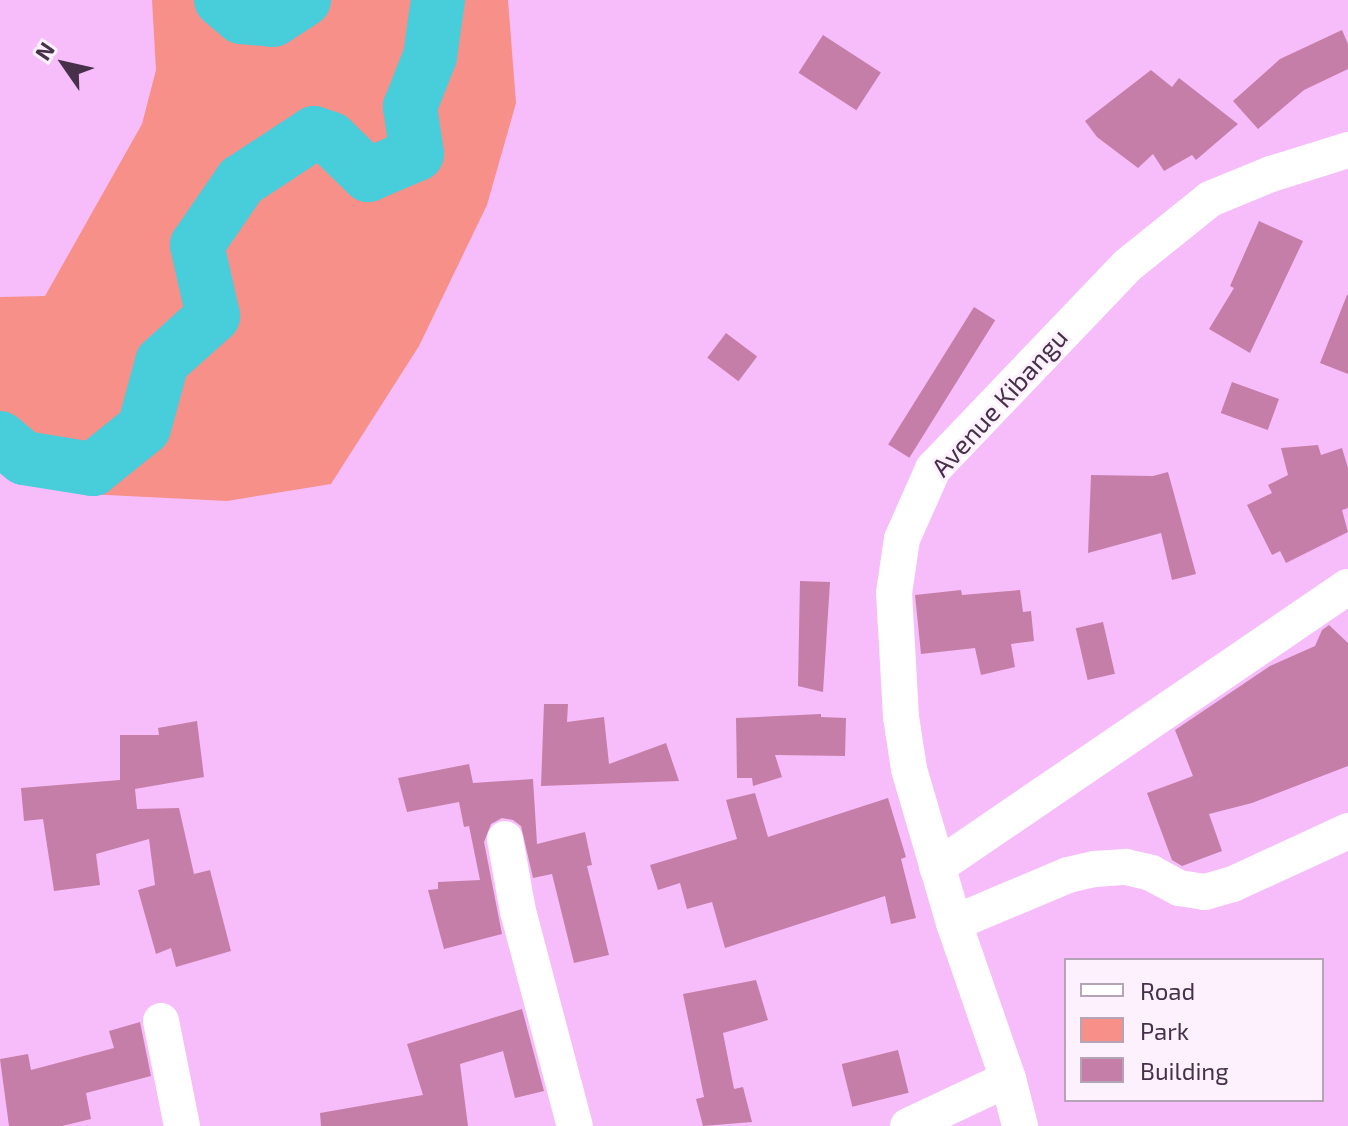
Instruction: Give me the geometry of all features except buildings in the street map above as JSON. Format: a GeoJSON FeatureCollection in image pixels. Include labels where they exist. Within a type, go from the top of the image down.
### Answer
{"type":"FeatureCollection","features":[{"type":"Feature","properties":{"kind":"street","name":"Avenue Kibangu"},"geometry":{"type":"LineString","coordinates":[[1020,1126],[1008,1079],[937,867],[905,743],[894,593],[902,539],[933,469],[1128,265],[1210,199],[1271,174],[1348,150]]}},
{"type":"Feature","properties":{"kind":"street"},"geometry":{"type":"LineString","coordinates":[[937,867],[1348,587]]}},
{"type":"Feature","properties":{"kind":"street"},"geometry":{"type":"LineString","coordinates":[[954,923],[1068,875],[1095,869],[1126,867],[1151,873],[1179,888],[1205,892],[1233,884],[1348,831]]}},
{"type":"Feature","properties":{"kind":"street"},"geometry":{"type":"LineString","coordinates":[[505,839],[518,911],[575,1126]]}},
{"type":"Feature","properties":{"kind":"street"},"geometry":{"type":"LineString","coordinates":[[161,1021],[182,1126]]}},
{"type":"Feature","properties":{"kind":"street"},"geometry":{"type":"LineString","coordinates":[[908,1126],[1008,1079]]}},
{"type":"Feature","properties":{"kind":"green space"},"geometry":{"type":"Polygon","coordinates":[[[152,0],[508,0],[516,103],[487,205],[419,346],[331,484],[227,501],[87,494],[0,468],[0,297],[45,296],[142,124],[156,70],[152,0]]]}},
{"type":"Feature","properties":{"kind":"waterway"},"geometry":{"type":"LineString","coordinates":[[221,0],[241,17],[273,20],[304,0]]}},
{"type":"Feature","properties":{"kind":"waterway"},"geometry":{"type":"LineString","coordinates":[[0,438],[24,458],[93,469],[144,428],[162,362],[213,316],[197,245],[241,181],[314,133],[331,139],[368,175],[417,154],[410,107],[430,56],[438,0]]}}]}
